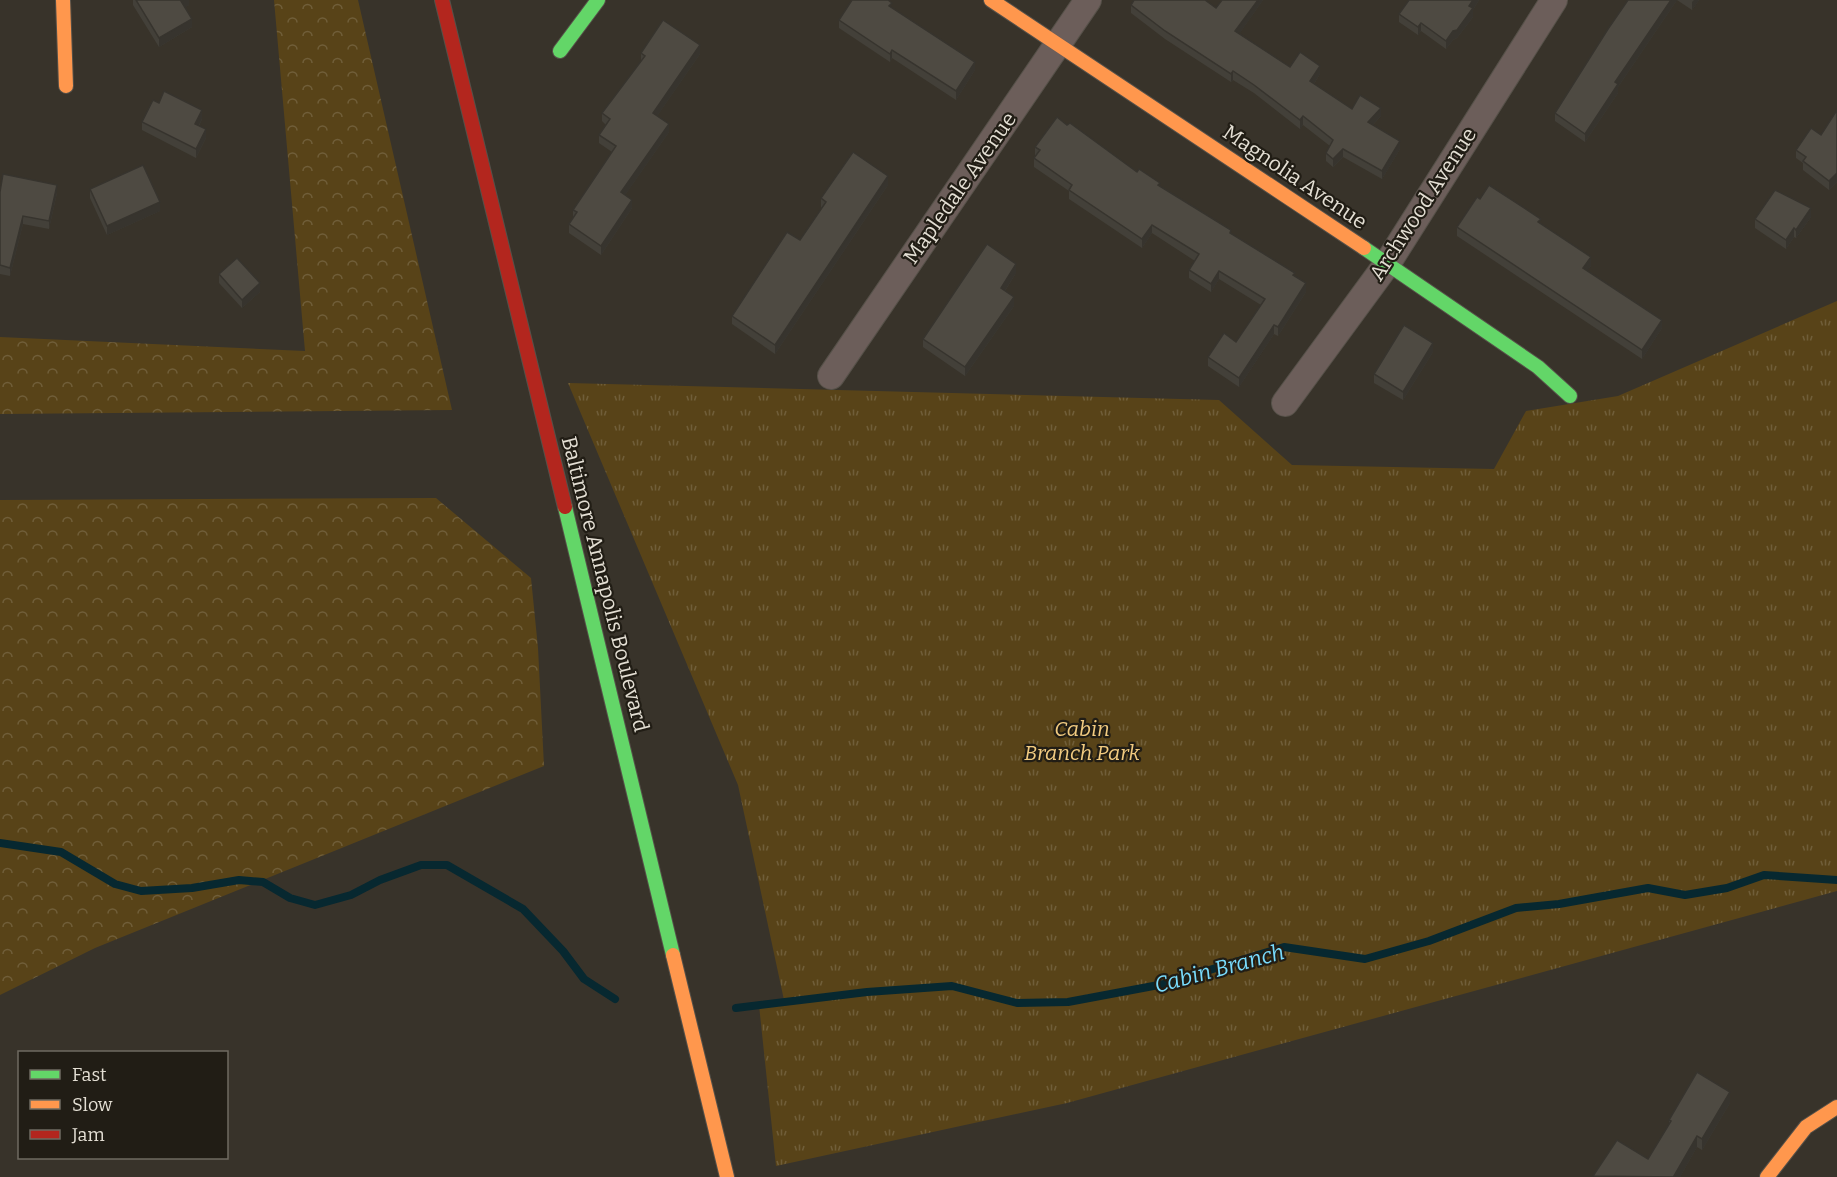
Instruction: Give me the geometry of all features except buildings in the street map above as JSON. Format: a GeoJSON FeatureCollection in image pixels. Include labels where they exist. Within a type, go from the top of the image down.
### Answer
{"type":"FeatureCollection","features":[{"type":"Feature","properties":{"kind":"main road"},"geometry":{"type":"LineString","coordinates":[[63,0],[66,86]]}},
{"type":"Feature","properties":{"kind":"main road","name":"Baltimore Annapolis Boulevard"},"geometry":{"type":"LineString","coordinates":[[442,0],[727,1177]]}},
{"type":"Feature","properties":{"kind":"main road"},"geometry":{"type":"LineString","coordinates":[[560,51],[598,0]]}},
{"type":"Feature","properties":{"kind":"main road","name":"Magnolia Avenue"},"geometry":{"type":"LineString","coordinates":[[991,0],[1538,367],[1570,396]]}},
{"type":"Feature","properties":{"kind":"main road"},"geometry":{"type":"LineString","coordinates":[[1767,1177],[1800,1132],[1823,1112],[1837,1107]]}},
{"type":"Feature","properties":{"kind":"street","name":"Mapledale Avenue"},"geometry":{"type":"LineString","coordinates":[[831,376],[1088,0]]}},
{"type":"Feature","properties":{"kind":"street","name":"Archwood Avenue"},"geometry":{"type":"LineString","coordinates":[[1285,403],[1387,264],[1554,0]]}},
{"type":"Feature","properties":{"kind":"green space"},"geometry":{"type":"Polygon","coordinates":[[[274,0],[358,0],[452,410],[0,414],[0,337],[305,351],[274,0]]]}},
{"type":"Feature","properties":{"kind":"green space","name":"Cabin Branch Park"},"geometry":{"type":"Polygon","coordinates":[[[1837,301],[1837,891],[1067,1103],[776,1166],[759,1005],[784,1000],[738,785],[568,383],[1219,400],[1292,465],[1494,469],[1526,411],[1618,396],[1837,301]]]}},
{"type":"Feature","properties":{"kind":"green space"},"geometry":{"type":"Polygon","coordinates":[[[436,498],[531,578],[538,648],[544,766],[95,948],[0,995],[0,500],[436,498]]]}},
{"type":"Feature","properties":{"kind":"waterway","name":"Cabin Branch"},"geometry":{"type":"LineString","coordinates":[[0,843],[61,852],[115,884],[141,891],[192,888],[239,880],[263,882],[290,898],[315,905],[351,895],[380,880],[421,865],[447,865],[523,909],[563,951],[584,979],[615,999]]}},
{"type":"Feature","properties":{"kind":"waterway","name":"Cabin Branch"},"geometry":{"type":"LineString","coordinates":[[736,1008],[867,992],[952,986],[1017,1003],[1068,1002],[1164,984],[1284,947],[1365,959],[1429,941],[1516,908],[1559,904],[1648,888],[1685,895],[1727,888],[1764,875],[1837,880]]}},
{"type":"Feature","properties":{"kind":"traffic: fast"},"geometry":{"type":"LineString","coordinates":[[560,51],[598,0]]}},
{"type":"Feature","properties":{"kind":"traffic: fast"},"geometry":{"type":"LineString","coordinates":[[1364,248],[1538,367],[1570,396]]}},
{"type":"Feature","properties":{"kind":"traffic: fast"},"geometry":{"type":"LineString","coordinates":[[565,507],[673,955]]}},
{"type":"Feature","properties":{"kind":"traffic: slow"},"geometry":{"type":"LineString","coordinates":[[63,0],[66,86]]}},
{"type":"Feature","properties":{"kind":"traffic: slow"},"geometry":{"type":"LineString","coordinates":[[991,0],[1364,248]]}},
{"type":"Feature","properties":{"kind":"traffic: slow"},"geometry":{"type":"LineString","coordinates":[[673,955],[727,1177]]}},
{"type":"Feature","properties":{"kind":"traffic: slow"},"geometry":{"type":"LineString","coordinates":[[1767,1177],[1806,1127],[1837,1107]]}},
{"type":"Feature","properties":{"kind":"traffic: jam"},"geometry":{"type":"LineString","coordinates":[[442,0],[565,507]]}}]}
